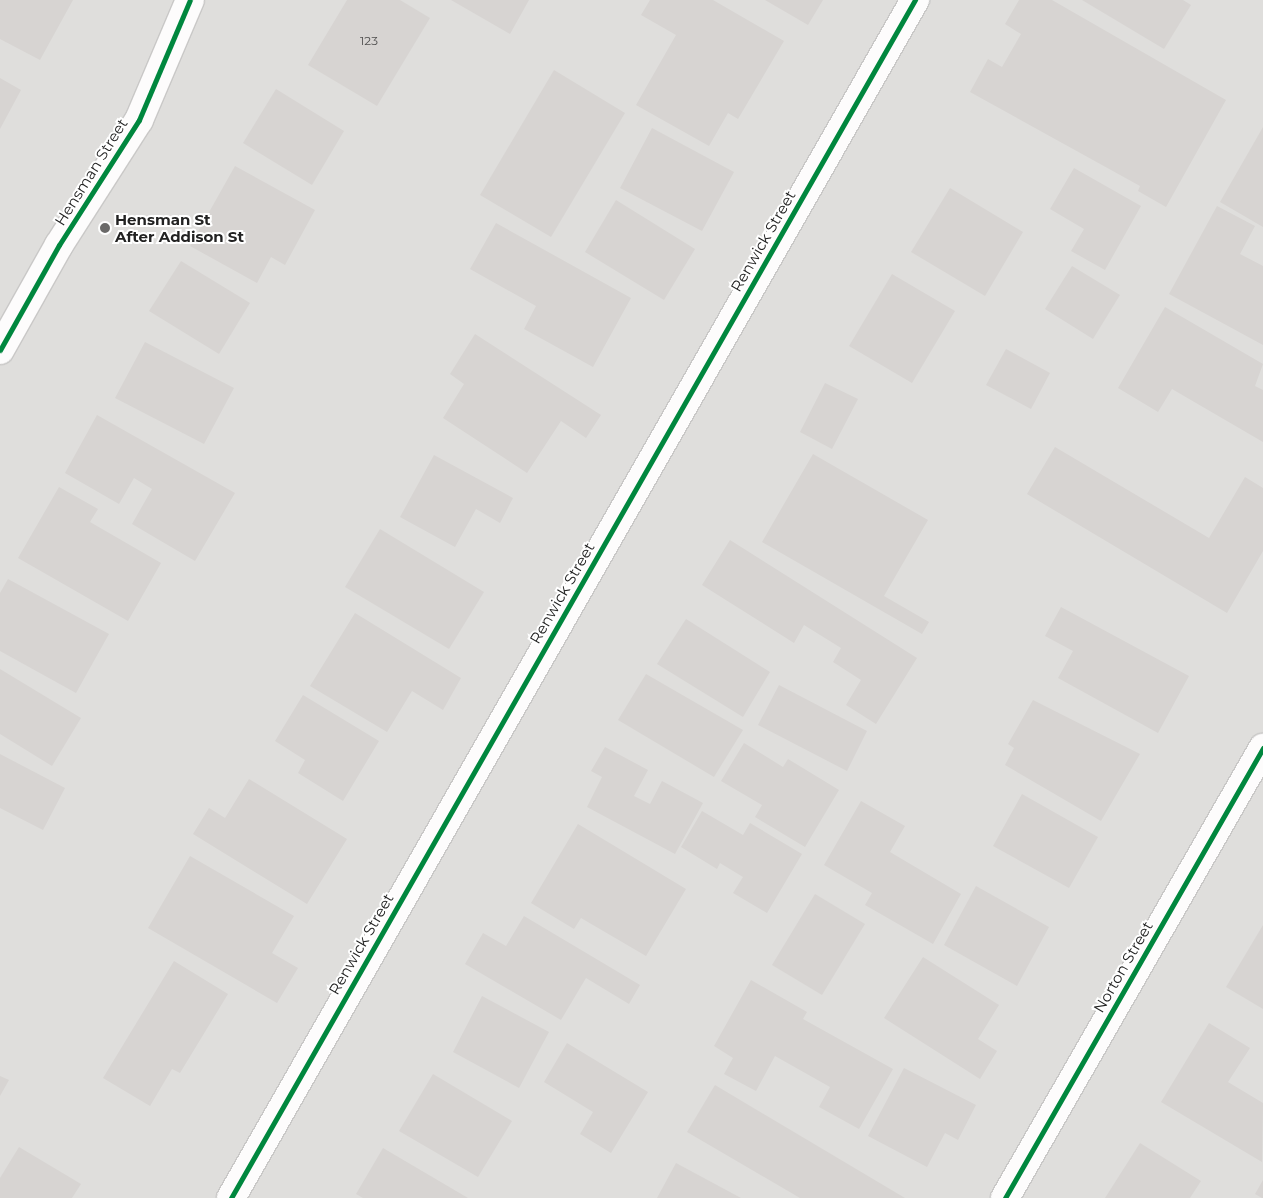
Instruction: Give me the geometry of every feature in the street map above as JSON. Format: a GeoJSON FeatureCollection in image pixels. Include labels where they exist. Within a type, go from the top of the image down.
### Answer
{"type":"FeatureCollection","features":[{"type":"Feature","properties":{"kind":"street","name":"Hensman Street"},"geometry":{"type":"LineString","coordinates":[[0,350],[59,245],[139,120],[190,0]]}},
{"type":"Feature","properties":{"kind":"street","name":"Renwick Street"},"geometry":{"type":"LineString","coordinates":[[231,1198],[916,0]]}},
{"type":"Feature","properties":{"kind":"street","name":"Norton Street"},"geometry":{"type":"LineString","coordinates":[[1005,1198],[1263,748]]}},
{"type":"Feature","properties":{"kind":"shaded area"},"geometry":{"type":"Polygon","coordinates":[[[0,0],[1263,0],[1263,1198],[0,1198],[0,0]]]}},
{"type":"Feature","properties":{"kind":"building"},"geometry":{"type":"Polygon","coordinates":[[[0,0],[73,0],[40,60],[0,39],[0,0]]]}},
{"type":"Feature","properties":{"kind":"building"},"geometry":{"type":"Polygon","coordinates":[[[347,0],[400,0],[430,18],[377,106],[308,65],[347,0]]]}},
{"type":"Feature","properties":{"kind":"building"},"geometry":{"type":"Polygon","coordinates":[[[451,0],[529,0],[510,34],[451,0]]]}},
{"type":"Feature","properties":{"kind":"building"},"geometry":{"type":"Polygon","coordinates":[[[650,0],[713,0],[784,41],[738,119],[728,113],[709,146],[636,105],[676,35],[641,15],[650,0]]]}},
{"type":"Feature","properties":{"kind":"building"},"geometry":{"type":"Polygon","coordinates":[[[765,0],[823,0],[808,25],[765,0]]]}},
{"type":"Feature","properties":{"kind":"building"},"geometry":{"type":"Polygon","coordinates":[[[1019,0],[1052,0],[1226,100],[1166,207],[1138,191],[1140,186],[970,92],[988,59],[1002,67],[1021,34],[1005,24],[1019,0]]]}},
{"type":"Feature","properties":{"kind":"building"},"geometry":{"type":"Polygon","coordinates":[[[1082,0],[1183,0],[1191,5],[1164,49],[1082,0]]]}},
{"type":"Feature","properties":{"kind":"building"},"geometry":{"type":"Polygon","coordinates":[[[554,70],[625,113],[551,237],[480,195],[554,70]]]}},
{"type":"Feature","properties":{"kind":"building"},"geometry":{"type":"Polygon","coordinates":[[[0,78],[21,90],[0,129],[0,78]]]}},
{"type":"Feature","properties":{"kind":"building"},"geometry":{"type":"Polygon","coordinates":[[[276,89],[344,131],[312,185],[243,143],[276,89]]]}},
{"type":"Feature","properties":{"kind":"building"},"geometry":{"type":"Polygon","coordinates":[[[1263,127],[1263,227],[1220,202],[1263,127]]]}},
{"type":"Feature","properties":{"kind":"building"},"geometry":{"type":"Polygon","coordinates":[[[652,128],[734,172],[702,231],[620,188],[652,128]]]}},
{"type":"Feature","properties":{"kind":"building"},"geometry":{"type":"Polygon","coordinates":[[[235,166],[315,210],[285,265],[271,257],[257,283],[190,246],[235,166]]]}},
{"type":"Feature","properties":{"kind":"building"},"geometry":{"type":"Polygon","coordinates":[[[1074,168],[1141,206],[1105,270],[1071,251],[1084,229],[1050,209],[1074,168]]]}},
{"type":"Feature","properties":{"kind":"building"},"geometry":{"type":"Polygon","coordinates":[[[950,188],[1023,232],[985,296],[911,252],[950,188]]]}},
{"type":"Feature","properties":{"kind":"building"},"geometry":{"type":"Polygon","coordinates":[[[616,200],[695,249],[664,300],[585,252],[616,200]]]}},
{"type":"Feature","properties":{"kind":"building"},"geometry":{"type":"Polygon","coordinates":[[[1217,206],[1255,226],[1240,254],[1263,266],[1263,345],[1169,294],[1217,206]]]}},
{"type":"Feature","properties":{"kind":"building"},"geometry":{"type":"Polygon","coordinates":[[[496,223],[631,298],[593,367],[524,329],[536,306],[470,269],[496,223]]]}},
{"type":"Feature","properties":{"kind":"building"},"geometry":{"type":"Polygon","coordinates":[[[181,261],[250,303],[219,354],[149,311],[181,261]]]}},
{"type":"Feature","properties":{"kind":"building"},"geometry":{"type":"Polygon","coordinates":[[[1072,266],[1120,295],[1093,339],[1045,309],[1072,266]]]}},
{"type":"Feature","properties":{"kind":"building"},"geometry":{"type":"Polygon","coordinates":[[[892,274],[955,311],[912,383],[849,346],[892,274]]]}},
{"type":"Feature","properties":{"kind":"building"},"geometry":{"type":"Polygon","coordinates":[[[1165,307],[1263,364],[1255,386],[1263,390],[1263,442],[1172,389],[1158,412],[1118,388],[1165,307]]]}},
{"type":"Feature","properties":{"kind":"building"},"geometry":{"type":"Polygon","coordinates":[[[475,334],[601,415],[586,438],[561,421],[527,473],[443,418],[464,384],[450,374],[475,334]]]}},
{"type":"Feature","properties":{"kind":"building"},"geometry":{"type":"Polygon","coordinates":[[[145,342],[234,388],[204,444],[115,398],[145,342]]]}},
{"type":"Feature","properties":{"kind":"building"},"geometry":{"type":"Polygon","coordinates":[[[1006,349],[1050,373],[1031,409],[986,385],[1006,349]]]}},
{"type":"Feature","properties":{"kind":"building"},"geometry":{"type":"Polygon","coordinates":[[[825,383],[858,399],[832,449],[800,432],[825,383]]]}},
{"type":"Feature","properties":{"kind":"building"},"geometry":{"type":"Polygon","coordinates":[[[97,415],[235,493],[195,561],[132,524],[152,489],[134,478],[119,504],[65,473],[97,415]]]}},
{"type":"Feature","properties":{"kind":"building"},"geometry":{"type":"Polygon","coordinates":[[[1055,447],[1209,538],[1245,477],[1263,488],[1263,551],[1227,613],[1027,494],[1055,447]]]}},
{"type":"Feature","properties":{"kind":"building"},"geometry":{"type":"Polygon","coordinates":[[[813,454],[928,520],[884,596],[929,622],[922,634],[762,542],[813,454]]]}},
{"type":"Feature","properties":{"kind":"building"},"geometry":{"type":"Polygon","coordinates":[[[434,455],[513,498],[500,523],[476,509],[455,547],[400,517],[434,455]]]}},
{"type":"Feature","properties":{"kind":"building"},"geometry":{"type":"Polygon","coordinates":[[[59,487],[98,509],[90,522],[161,563],[128,621],[18,558],[59,487]]]}},
{"type":"Feature","properties":{"kind":"building"},"geometry":{"type":"Polygon","coordinates":[[[380,529],[484,592],[449,649],[345,587],[380,529]]]}},
{"type":"Feature","properties":{"kind":"building"},"geometry":{"type":"Polygon","coordinates":[[[730,540],[917,658],[876,724],[846,705],[861,680],[833,662],[841,648],[804,625],[794,643],[702,585],[730,540]]]}},
{"type":"Feature","properties":{"kind":"building"},"geometry":{"type":"Polygon","coordinates":[[[8,579],[109,634],[76,693],[0,651],[0,593],[8,579]]]}},
{"type":"Feature","properties":{"kind":"building"},"geometry":{"type":"Polygon","coordinates":[[[1061,607],[1189,676],[1158,733],[1058,678],[1073,651],[1045,636],[1061,607]]]}},
{"type":"Feature","properties":{"kind":"building"},"geometry":{"type":"Polygon","coordinates":[[[355,613],[461,678],[443,710],[412,691],[387,732],[310,686],[355,613]]]}},
{"type":"Feature","properties":{"kind":"building"},"geometry":{"type":"Polygon","coordinates":[[[686,619],[770,672],[743,717],[657,664],[686,619]]]}},
{"type":"Feature","properties":{"kind":"building"},"geometry":{"type":"Polygon","coordinates":[[[0,669],[81,718],[52,766],[0,734],[0,669]]]}},
{"type":"Feature","properties":{"kind":"building"},"geometry":{"type":"Polygon","coordinates":[[[646,674],[743,730],[714,777],[618,720],[646,674]]]}},
{"type":"Feature","properties":{"kind":"building"},"geometry":{"type":"Polygon","coordinates":[[[779,685],[867,731],[847,771],[758,725],[779,685]]]}},
{"type":"Feature","properties":{"kind":"building"},"geometry":{"type":"Polygon","coordinates":[[[303,695],[379,741],[343,801],[298,773],[305,760],[275,741],[303,695]]]}},
{"type":"Feature","properties":{"kind":"building"},"geometry":{"type":"Polygon","coordinates":[[[1033,700],[1140,754],[1101,821],[1005,765],[1014,748],[1008,744],[1033,700]]]}},
{"type":"Feature","properties":{"kind":"building"},"geometry":{"type":"Polygon","coordinates":[[[744,743],[783,767],[788,759],[839,790],[805,847],[755,817],[762,805],[721,781],[744,743]]]}},
{"type":"Feature","properties":{"kind":"building"},"geometry":{"type":"Polygon","coordinates":[[[605,747],[648,770],[634,796],[650,804],[662,781],[703,803],[675,854],[587,807],[602,777],[591,771],[605,747]]]}},
{"type":"Feature","properties":{"kind":"building"},"geometry":{"type":"Polygon","coordinates":[[[0,754],[65,788],[43,830],[0,808],[0,754]]]}},
{"type":"Feature","properties":{"kind":"building"},"geometry":{"type":"Polygon","coordinates":[[[249,779],[347,839],[307,904],[193,834],[209,808],[225,818],[249,779]]]}},
{"type":"Feature","properties":{"kind":"building"},"geometry":{"type":"Polygon","coordinates":[[[1022,794],[1098,837],[1069,888],[993,846],[1022,794]]]}},
{"type":"Feature","properties":{"kind":"building"},"geometry":{"type":"Polygon","coordinates":[[[861,801],[905,826],[890,852],[961,894],[933,944],[865,905],[872,893],[824,865],[861,801]]]}},
{"type":"Feature","properties":{"kind":"building"},"geometry":{"type":"Polygon","coordinates":[[[702,811],[743,835],[750,823],[802,854],[767,913],[733,893],[743,877],[720,863],[717,869],[681,847],[702,811]]]}},
{"type":"Feature","properties":{"kind":"building"},"geometry":{"type":"Polygon","coordinates":[[[578,824],[686,889],[646,956],[581,918],[574,929],[531,903],[578,824]]]}},
{"type":"Feature","properties":{"kind":"building"},"geometry":{"type":"Polygon","coordinates":[[[190,856],[294,916],[272,953],[298,968],[277,1003],[148,928],[190,856]]]}},
{"type":"Feature","properties":{"kind":"building"},"geometry":{"type":"Polygon","coordinates":[[[976,886],[1049,927],[1017,986],[944,945],[976,886]]]}},
{"type":"Feature","properties":{"kind":"building"},"geometry":{"type":"Polygon","coordinates":[[[815,894],[865,924],[822,995],[772,965],[815,894]]]}},
{"type":"Feature","properties":{"kind":"building"},"geometry":{"type":"Polygon","coordinates":[[[524,916],[640,985],[629,1004],[586,978],[561,1020],[465,964],[483,933],[506,946],[524,916]]]}},
{"type":"Feature","properties":{"kind":"building"},"geometry":{"type":"Polygon","coordinates":[[[1263,925],[1263,1009],[1226,987],[1263,925]]]}},
{"type":"Feature","properties":{"kind":"building"},"geometry":{"type":"Polygon","coordinates":[[[923,957],[999,1005],[978,1039],[997,1051],[980,1079],[884,1018],[923,957]]]}},
{"type":"Feature","properties":{"kind":"building"},"geometry":{"type":"Polygon","coordinates":[[[174,961],[228,994],[180,1073],[172,1069],[150,1106],[103,1078],[174,961]]]}},
{"type":"Feature","properties":{"kind":"building"},"geometry":{"type":"Polygon","coordinates":[[[751,980],[807,1012],[803,1019],[893,1069],[859,1129],[819,1107],[830,1087],[775,1056],[756,1091],[724,1074],[733,1058],[714,1046],[751,980]]]}},
{"type":"Feature","properties":{"kind":"building"},"geometry":{"type":"Polygon","coordinates":[[[482,996],[549,1032],[519,1088],[453,1052],[482,996]]]}},
{"type":"Feature","properties":{"kind":"building"},"geometry":{"type":"Polygon","coordinates":[[[1209,1023],[1250,1048],[1228,1082],[1263,1103],[1262,1162],[1161,1102],[1209,1023]]]}},
{"type":"Feature","properties":{"kind":"building"},"geometry":{"type":"Polygon","coordinates":[[[567,1043],[648,1092],[611,1153],[580,1134],[593,1112],[544,1082],[567,1043]]]}},
{"type":"Feature","properties":{"kind":"building"},"geometry":{"type":"Polygon","coordinates":[[[904,1068],[976,1105],[958,1140],[945,1133],[927,1167],[868,1136],[904,1068]]]}},
{"type":"Feature","properties":{"kind":"building"},"geometry":{"type":"Polygon","coordinates":[[[433,1074],[512,1121],[478,1177],[399,1131],[433,1074]]]}},
{"type":"Feature","properties":{"kind":"building"},"geometry":{"type":"Polygon","coordinates":[[[0,1076],[9,1080],[0,1096],[0,1076]]]}},
{"type":"Feature","properties":{"kind":"building"},"geometry":{"type":"Polygon","coordinates":[[[715,1085],[905,1198],[800,1198],[687,1132],[715,1085]]]}},
{"type":"Feature","properties":{"kind":"building"},"geometry":{"type":"Polygon","coordinates":[[[1140,1143],[1201,1181],[1190,1198],[1105,1198],[1140,1143]]]}},
{"type":"Feature","properties":{"kind":"building"},"geometry":{"type":"Polygon","coordinates":[[[19,1147],[81,1184],[72,1198],[0,1198],[0,1178],[19,1147]]]}},
{"type":"Feature","properties":{"kind":"building"},"geometry":{"type":"Polygon","coordinates":[[[383,1148],[468,1198],[363,1198],[356,1194],[383,1148]]]}},
{"type":"Feature","properties":{"kind":"building"},"geometry":{"type":"Polygon","coordinates":[[[676,1163],[741,1198],[657,1198],[676,1163]]]}},
{"type":"Feature","properties":{"kind":"building"},"geometry":{"type":"Polygon","coordinates":[[[1263,1180],[1263,1198],[1262,1198],[1255,1194],[1263,1180]]]}},
{"type":"Feature","properties":{"kind":"cycle path"},"geometry":{"type":"LineString","coordinates":[[0,350],[59,245],[139,120],[190,0]]}},
{"type":"Feature","properties":{"kind":"cycle path"},"geometry":{"type":"LineString","coordinates":[[231,1198],[915,0]]}},
{"type":"Feature","properties":{"kind":"cycle path"},"geometry":{"type":"LineString","coordinates":[[1005,1198],[1263,748]]}},
{"type":"Feature","properties":{"kind":"place","name":"Hensman St After Addison St"},"geometry":{"type":"Point","coordinates":[105,228]}}]}
